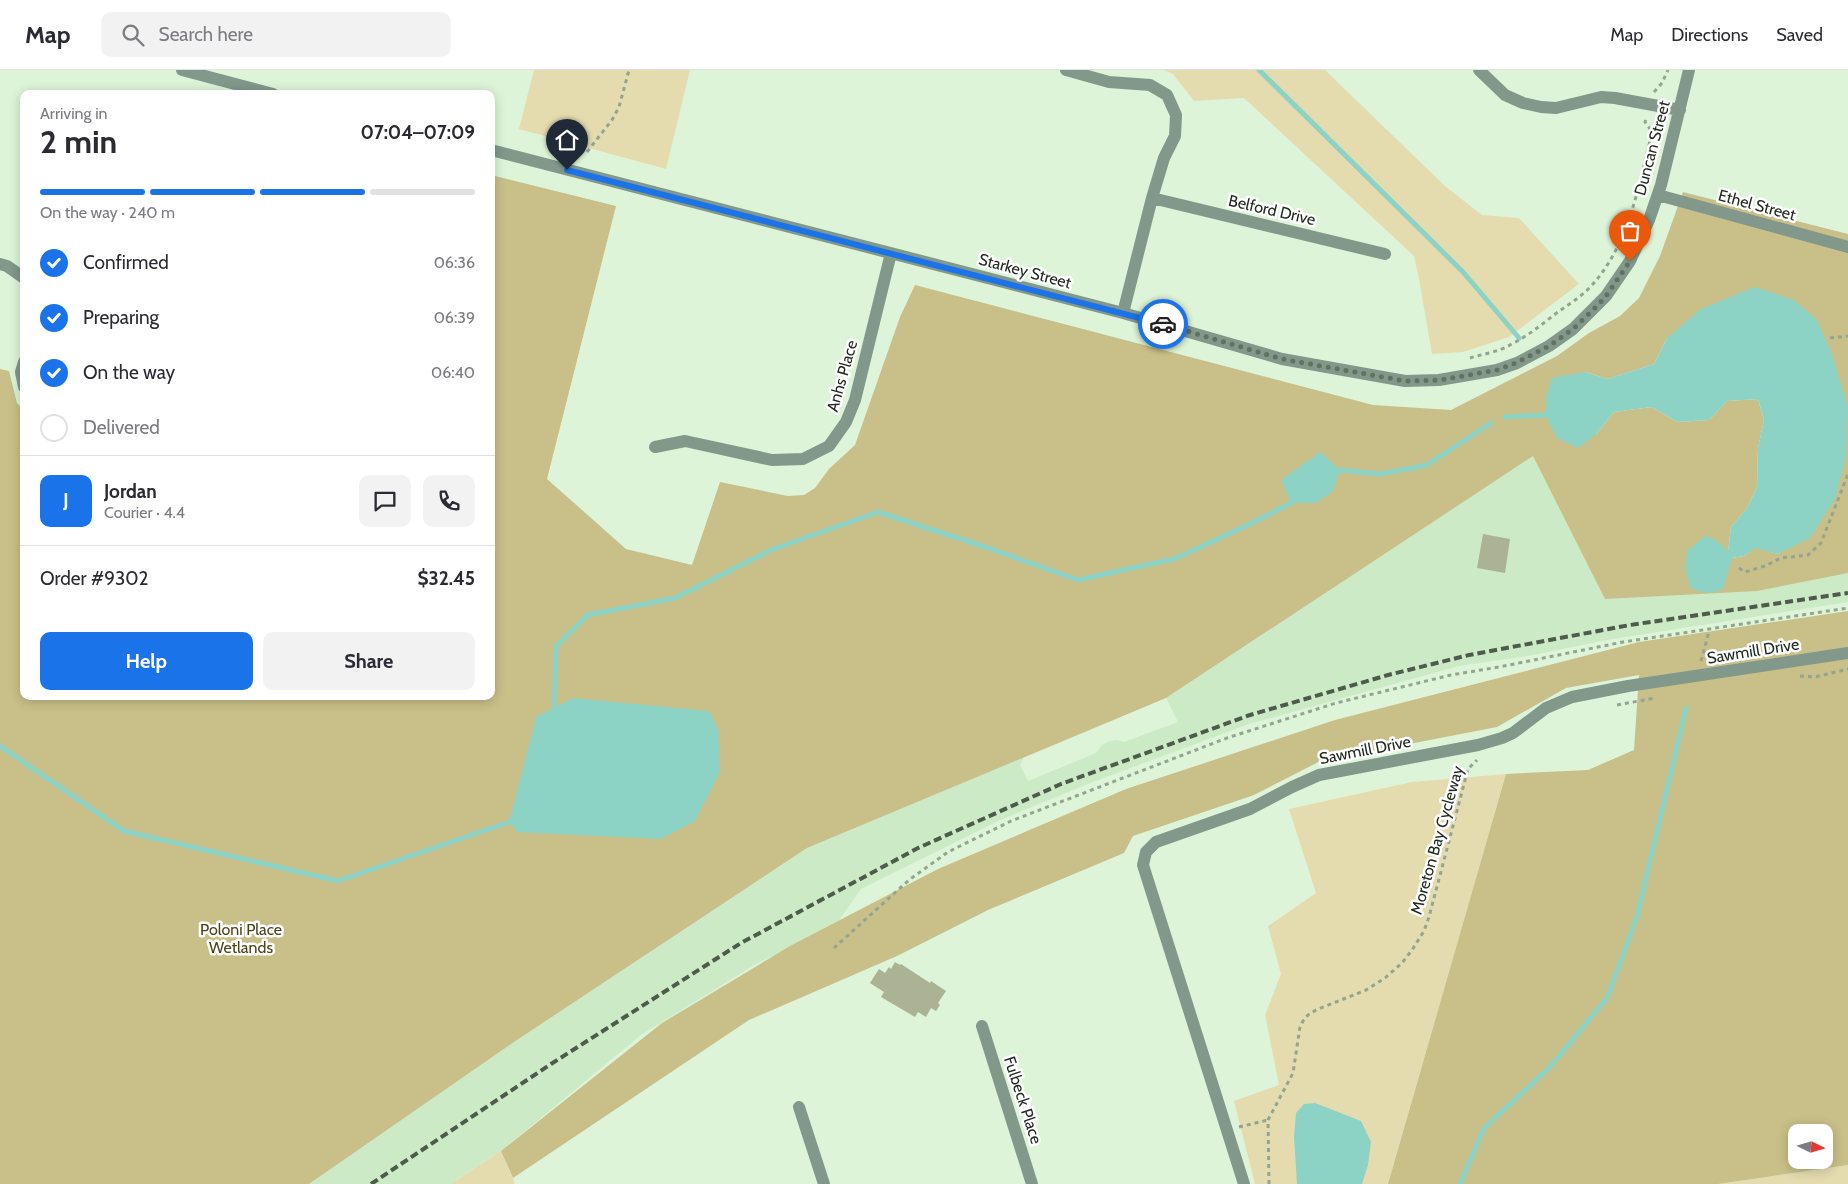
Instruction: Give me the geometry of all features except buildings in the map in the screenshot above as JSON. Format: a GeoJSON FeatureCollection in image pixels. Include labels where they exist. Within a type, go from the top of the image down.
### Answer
{"type":"FeatureCollection","features":[{"type":"Feature","properties":{"kind":"street"},"geometry":{"type":"LineString","coordinates":[[182,70],[258,90]]}},
{"type":"Feature","properties":{"kind":"street"},"geometry":{"type":"LineString","coordinates":[[1066,70],[1109,82],[1150,85],[1167,95],[1176,115],[1175,136],[1164,158],[1152,198],[1123,313]]}},
{"type":"Feature","properties":{"kind":"street"},"geometry":{"type":"LineString","coordinates":[[1479,70],[1505,95],[1523,103],[1541,107],[1556,108],[1601,97],[1680,110]]}},
{"type":"Feature","properties":{"kind":"street","name":"Duncan Street"},"geometry":{"type":"LineString","coordinates":[[1549,346],[1573,329],[1606,296],[1630,261],[1658,195],[1689,70]]}},
{"type":"Feature","properties":{"kind":"street","name":"Starkey Street"},"geometry":{"type":"LineString","coordinates":[[495,151],[1123,313],[1282,359],[1405,381],[1440,380],[1497,370],[1516,363],[1549,346]]}},
{"type":"Feature","properties":{"kind":"street","name":"Ethel Street"},"geometry":{"type":"LineString","coordinates":[[1658,195],[1848,247]]}},
{"type":"Feature","properties":{"kind":"street","name":"Belford Drive"},"geometry":{"type":"LineString","coordinates":[[1152,198],[1385,254]]}},
{"type":"Feature","properties":{"kind":"street","name":"Anhs Place"},"geometry":{"type":"LineString","coordinates":[[655,447],[685,441],[772,460],[803,459],[829,446],[846,422],[855,400],[891,253]]}},
{"type":"Feature","properties":{"kind":"street"},"geometry":{"type":"LineString","coordinates":[[0,264],[7,266],[20,275]]}},
{"type":"Feature","properties":{"kind":"street","name":"Sawmill Drive"},"geometry":{"type":"LineString","coordinates":[[1244,1184],[1143,865],[1146,852],[1156,842],[1250,809],[1319,774],[1478,745],[1502,738],[1513,733],[1546,708],[1572,697],[1628,686],[1848,653]]}},
{"type":"Feature","properties":{"kind":"street","name":"Fulbeck Place"},"geometry":{"type":"LineString","coordinates":[[982,1026],[1032,1184]]}},
{"type":"Feature","properties":{"kind":"street"},"geometry":{"type":"LineString","coordinates":[[799,1107],[824,1184]]}},
{"type":"Feature","properties":{"kind":"path"},"geometry":{"type":"LineString","coordinates":[[587,152],[612,120],[619,106],[629,70]]}},
{"type":"Feature","properties":{"kind":"path"},"geometry":{"type":"LineString","coordinates":[[1470,358],[1509,346],[1536,329],[1576,300],[1605,269],[1624,235],[1634,205],[1651,137],[1650,129],[1645,122],[1653,93],[1662,83],[1668,70]]}},
{"type":"Feature","properties":{"kind":"path"},"geometry":{"type":"LineString","coordinates":[[1830,338],[1848,336]]}},
{"type":"Feature","properties":{"kind":"path"},"geometry":{"type":"LineString","coordinates":[[1739,568],[1745,572],[1765,566],[1781,558],[1808,555],[1821,543],[1848,474]]}},
{"type":"Feature","properties":{"kind":"path"},"geometry":{"type":"LineString","coordinates":[[834,948],[909,880],[948,852],[1011,821],[1227,738],[1336,703],[1450,675],[1623,642],[1848,608]]}},
{"type":"Feature","properties":{"kind":"path"},"geometry":{"type":"LineString","coordinates":[[1696,677],[1710,628]]}},
{"type":"Feature","properties":{"kind":"path"},"geometry":{"type":"LineString","coordinates":[[1795,677],[1815,677],[1848,670]]}},
{"type":"Feature","properties":{"kind":"path"},"geometry":{"type":"LineString","coordinates":[[1612,706],[1660,698]]}},
{"type":"Feature","properties":{"kind":"path","name":"Moreton Bay Cycleway"},"geometry":{"type":"LineString","coordinates":[[1269,1184],[1268,1120],[1293,1073],[1300,1027],[1308,1015],[1316,1010],[1366,990],[1385,978],[1412,950],[1424,931],[1468,769],[1479,759]]}},
{"type":"Feature","properties":{"kind":"path"},"geometry":{"type":"LineString","coordinates":[[1226,1130],[1268,1120]]}},
{"type":"Feature","properties":{"kind":"shaded area"},"geometry":{"type":"Polygon","coordinates":[[[534,70],[690,70],[666,169],[519,129],[534,70]]]}},
{"type":"Feature","properties":{"kind":"shaded area"},"geometry":{"type":"Polygon","coordinates":[[[1164,70],[1325,70],[1445,186],[1482,215],[1519,218],[1579,284],[1509,337],[1463,352],[1432,354],[1414,256],[1244,98],[1194,101],[1173,74],[1164,70]]]}},
{"type":"Feature","properties":{"kind":"shaded area"},"geometry":{"type":"Polygon","coordinates":[[[1534,455],[1605,599],[1848,563],[1848,602],[1607,640],[1528,656],[1459,666],[1249,724],[1093,782],[998,821],[861,889],[835,926],[756,964],[641,1035],[501,1151],[451,1184],[309,1184],[514,1042],[807,848],[1024,757],[1020,765],[1028,781],[1096,753],[1102,745],[1109,741],[1117,740],[1124,742],[1178,722],[1166,698],[1534,455]]]}},
{"type":"Feature","properties":{"kind":"shaded area"},"geometry":{"type":"Polygon","coordinates":[[[1506,774],[1388,1184],[1255,1184],[1234,1101],[1279,1085],[1265,1015],[1281,974],[1268,926],[1316,893],[1289,809],[1412,782],[1506,774]]]}},
{"type":"Feature","properties":{"kind":"shaded area"},"geometry":{"type":"Polygon","coordinates":[[[501,1151],[515,1184],[451,1184],[501,1151]]]}},
{"type":"Feature","properties":{"kind":"shaded area"},"geometry":{"type":"Polygon","coordinates":[[[1848,1165],[1848,1184],[1718,1184],[1821,1169],[1833,1169],[1833,1167],[1848,1165]]]}},
{"type":"Feature","properties":{"kind":"green space","name":"Poloni Place Wetlands"},"geometry":{"type":"Polygon","coordinates":[[[495,176],[616,206],[547,479],[626,549],[692,565],[720,482],[788,496],[804,495],[815,488],[829,469],[855,445],[900,317],[915,285],[1373,405],[1451,410],[1557,356],[1589,333],[1620,316],[1639,298],[1660,256],[1683,192],[1848,234],[1848,573],[1757,591],[1605,599],[1533,456],[1166,698],[807,848],[514,1042],[309,1184],[0,1184],[0,369],[9,371],[17,403],[20,406],[20,700],[495,700],[495,176]],[[1667,338],[1654,364],[1608,379],[1585,372],[1596,434],[1614,412],[1652,407],[1677,422],[1709,420],[1727,401],[1758,399],[1764,420],[1758,448],[1757,487],[1747,508],[1731,527],[1728,552],[1716,540],[1732,558],[1744,556],[1755,547],[1778,554],[1846,457],[1667,338]]]}},
{"type":"Feature","properties":{"kind":"green space"},"geometry":{"type":"Polygon","coordinates":[[[1848,611],[1848,1165],[1833,1167],[1833,1124],[1788,1124],[1788,1169],[1821,1169],[1718,1184],[1388,1184],[1506,774],[1588,770],[1634,750],[1639,675],[1566,688],[1497,727],[1368,752],[1338,752],[1254,795],[1133,836],[1124,853],[988,910],[897,956],[749,1020],[513,1178],[501,1151],[662,1023],[790,946],[938,869],[1126,789],[1335,720],[1639,642],[1848,611]]]}},
{"type":"Feature","properties":{"kind":"water"},"geometry":{"type":"Polygon","coordinates":[[[1755,287],[1794,300],[1817,320],[1832,354],[1848,407],[1846,457],[1835,499],[1810,538],[1778,554],[1755,548],[1744,556],[1732,558],[1723,589],[1709,593],[1691,589],[1685,568],[1687,551],[1705,536],[1716,540],[1728,551],[1731,527],[1747,508],[1757,487],[1758,448],[1764,420],[1758,399],[1727,401],[1709,420],[1677,422],[1652,407],[1614,412],[1596,434],[1578,448],[1557,438],[1546,415],[1546,397],[1552,378],[1585,372],[1608,379],[1654,364],[1667,338],[1701,309],[1755,287]]]}},
{"type":"Feature","properties":{"kind":"water"},"geometry":{"type":"Polygon","coordinates":[[[1320,452],[1340,470],[1333,491],[1316,503],[1291,503],[1281,480],[1320,452]]]}},
{"type":"Feature","properties":{"kind":"water"},"geometry":{"type":"Polygon","coordinates":[[[573,698],[709,711],[718,729],[720,772],[695,821],[661,839],[517,832],[509,822],[536,717],[573,698]]]}},
{"type":"Feature","properties":{"kind":"water"},"geometry":{"type":"Polygon","coordinates":[[[1315,1103],[1361,1121],[1371,1142],[1368,1165],[1362,1184],[1297,1184],[1294,1137],[1296,1113],[1304,1104],[1315,1103]]]}},
{"type":"Feature","properties":{"kind":"waterway"},"geometry":{"type":"LineString","coordinates":[[1259,70],[1463,272],[1519,338]]}},
{"type":"Feature","properties":{"kind":"waterway"},"geometry":{"type":"LineString","coordinates":[[1505,417],[1546,415],[1552,417]]}},
{"type":"Feature","properties":{"kind":"waterway"},"geometry":{"type":"LineString","coordinates":[[1335,472],[1340,470],[1381,474],[1427,465],[1491,423]]}},
{"type":"Feature","properties":{"kind":"waterway"},"geometry":{"type":"LineString","coordinates":[[556,714],[554,708],[556,646],[588,615],[675,598],[771,550],[878,512],[1078,580],[1174,559],[1248,525],[1291,503],[1296,498]]}},
{"type":"Feature","properties":{"kind":"waterway"},"geometry":{"type":"LineString","coordinates":[[1460,1184],[1484,1128],[1550,1067],[1607,998],[1637,916],[1686,708]]}},
{"type":"Feature","properties":{"kind":"waterway"},"geometry":{"type":"LineString","coordinates":[[0,746],[124,831],[338,881],[513,819]]}},
{"type":"Feature","properties":{"kind":"railway"},"geometry":{"type":"LineString","coordinates":[[371,1184],[551,1064],[741,943],[918,848],[1061,784],[1250,715],[1388,675],[1469,655],[1630,625],[1848,593]]}},
{"type":"Feature","properties":{"kind":"way so far"},"geometry":{"type":"LineString","coordinates":[[1163,324],[1282,359],[1405,381],[1440,380],[1497,370],[1516,363],[1549,346],[1573,329],[1598,305],[1630,261]]}},
{"type":"Feature","properties":{"kind":"route"},"geometry":{"type":"LineString","coordinates":[[567,170],[1163,324]]}}]}
